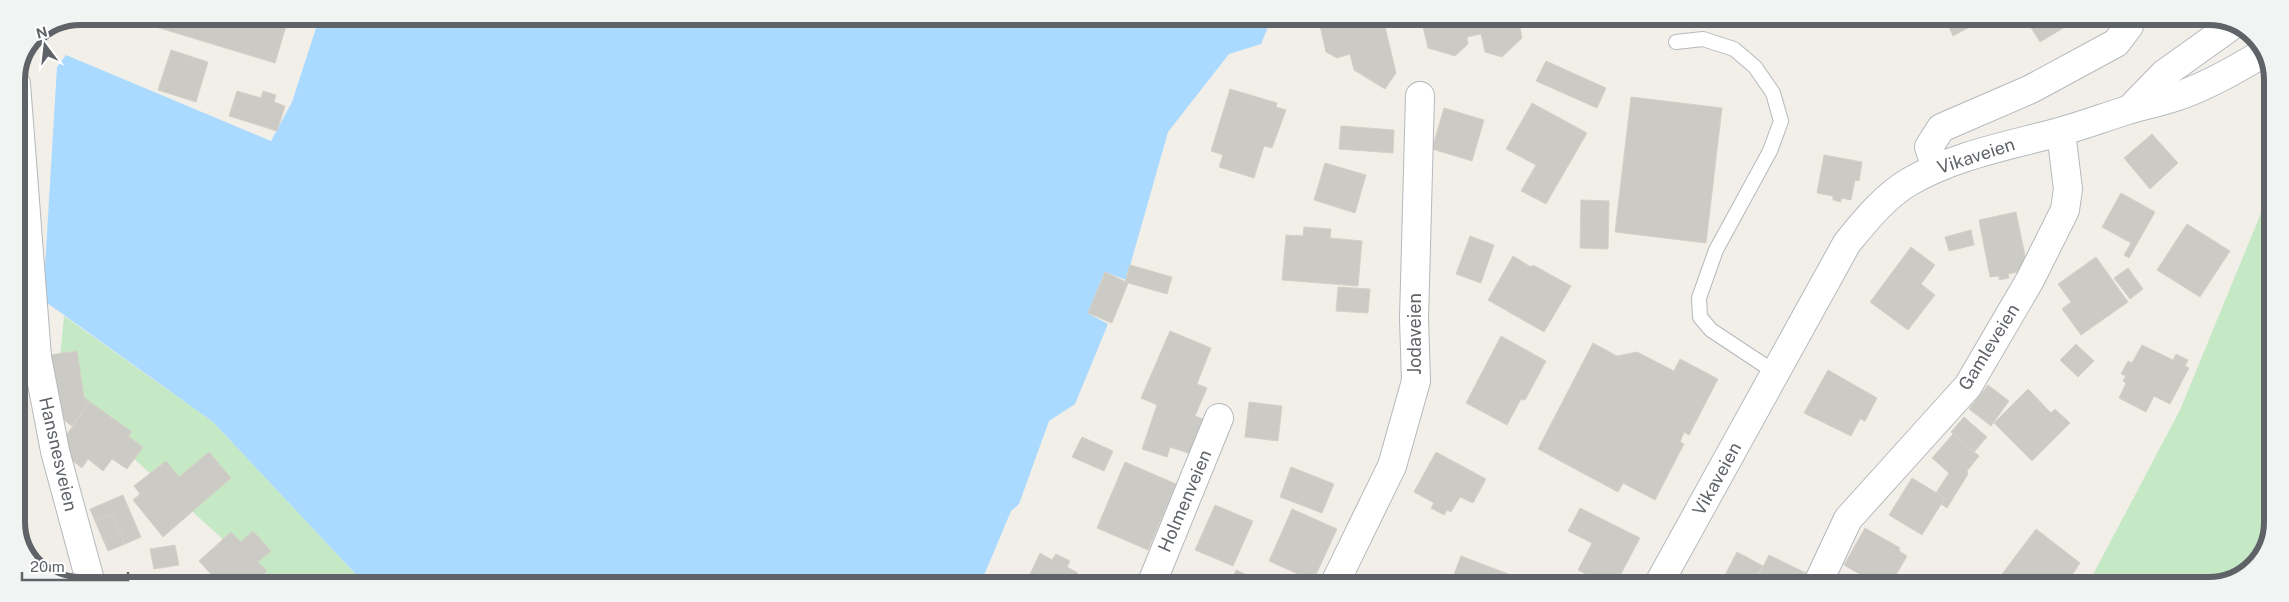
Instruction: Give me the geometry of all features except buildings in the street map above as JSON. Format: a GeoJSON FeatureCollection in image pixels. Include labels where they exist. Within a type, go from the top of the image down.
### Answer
{"type":"FeatureCollection","features":[{"type":"Feature","properties":{"kind":"street"},"geometry":{"type":"LineString","coordinates":[[1936,168],[1929,147],[1941,128],[2032,89],[2116,43],[2129,26]]}},
{"type":"Feature","properties":{"kind":"street"},"geometry":{"type":"LineString","coordinates":[[2130,109],[2164,74],[2228,28]]}},
{"type":"Feature","properties":{"kind":"street","name":"Vikaveien"},"geometry":{"type":"LineString","coordinates":[[1662,577],[1847,243],[1869,216],[1888,198],[1907,183],[1936,168],[2002,146],[2061,132],[2130,109],[2172,98],[2202,87],[2258,56]]}},
{"type":"Feature","properties":{"kind":"street","name":"Jodaveien"},"geometry":{"type":"LineString","coordinates":[[1338,577],[1392,466],[1416,380],[1414,319],[1420,96]]}},
{"type":"Feature","properties":{"kind":"street","name":"Gamleveien"},"geometry":{"type":"LineString","coordinates":[[1821,577],[1848,520],[1968,386],[2030,280],[2064,210],[2068,188],[2061,132]]}},
{"type":"Feature","properties":{"kind":"street","name":"Hansnesveien"},"geometry":{"type":"LineString","coordinates":[[25,201],[37,358],[55,451],[90,577]]}},
{"type":"Feature","properties":{"kind":"street","name":"Holmenveien"},"geometry":{"type":"LineString","coordinates":[[1154,577],[1219,418]]}},
{"type":"Feature","properties":{"kind":"lane"},"geometry":{"type":"LineString","coordinates":[[1676,42],[1704,40],[1734,49],[1756,67],[1773,93],[1781,121],[1770,151],[1716,250],[1699,298],[1700,316],[1711,330],[1776,373]]}},
{"type":"Feature","properties":{"kind":"green space"},"geometry":{"type":"Polygon","coordinates":[[[2264,203],[2264,529],[2258,546],[2242,566],[2220,576],[2092,577],[2180,410],[2264,203]]]}},
{"type":"Feature","properties":{"kind":"green space"},"geometry":{"type":"Polygon","coordinates":[[[64,316],[213,422],[358,577],[253,577],[236,551],[57,389],[64,316]]]}},
{"type":"Feature","properties":{"kind":"water"},"geometry":{"type":"Polygon","coordinates":[[[317,25],[1269,25],[1261,44],[1229,54],[1168,132],[1126,280],[1105,272],[1089,314],[1108,324],[1075,404],[1049,421],[1019,504],[1011,511],[985,573],[981,577],[358,577],[213,422],[43,300],[57,67],[66,55],[271,141],[292,102],[317,25]]]}}]}
